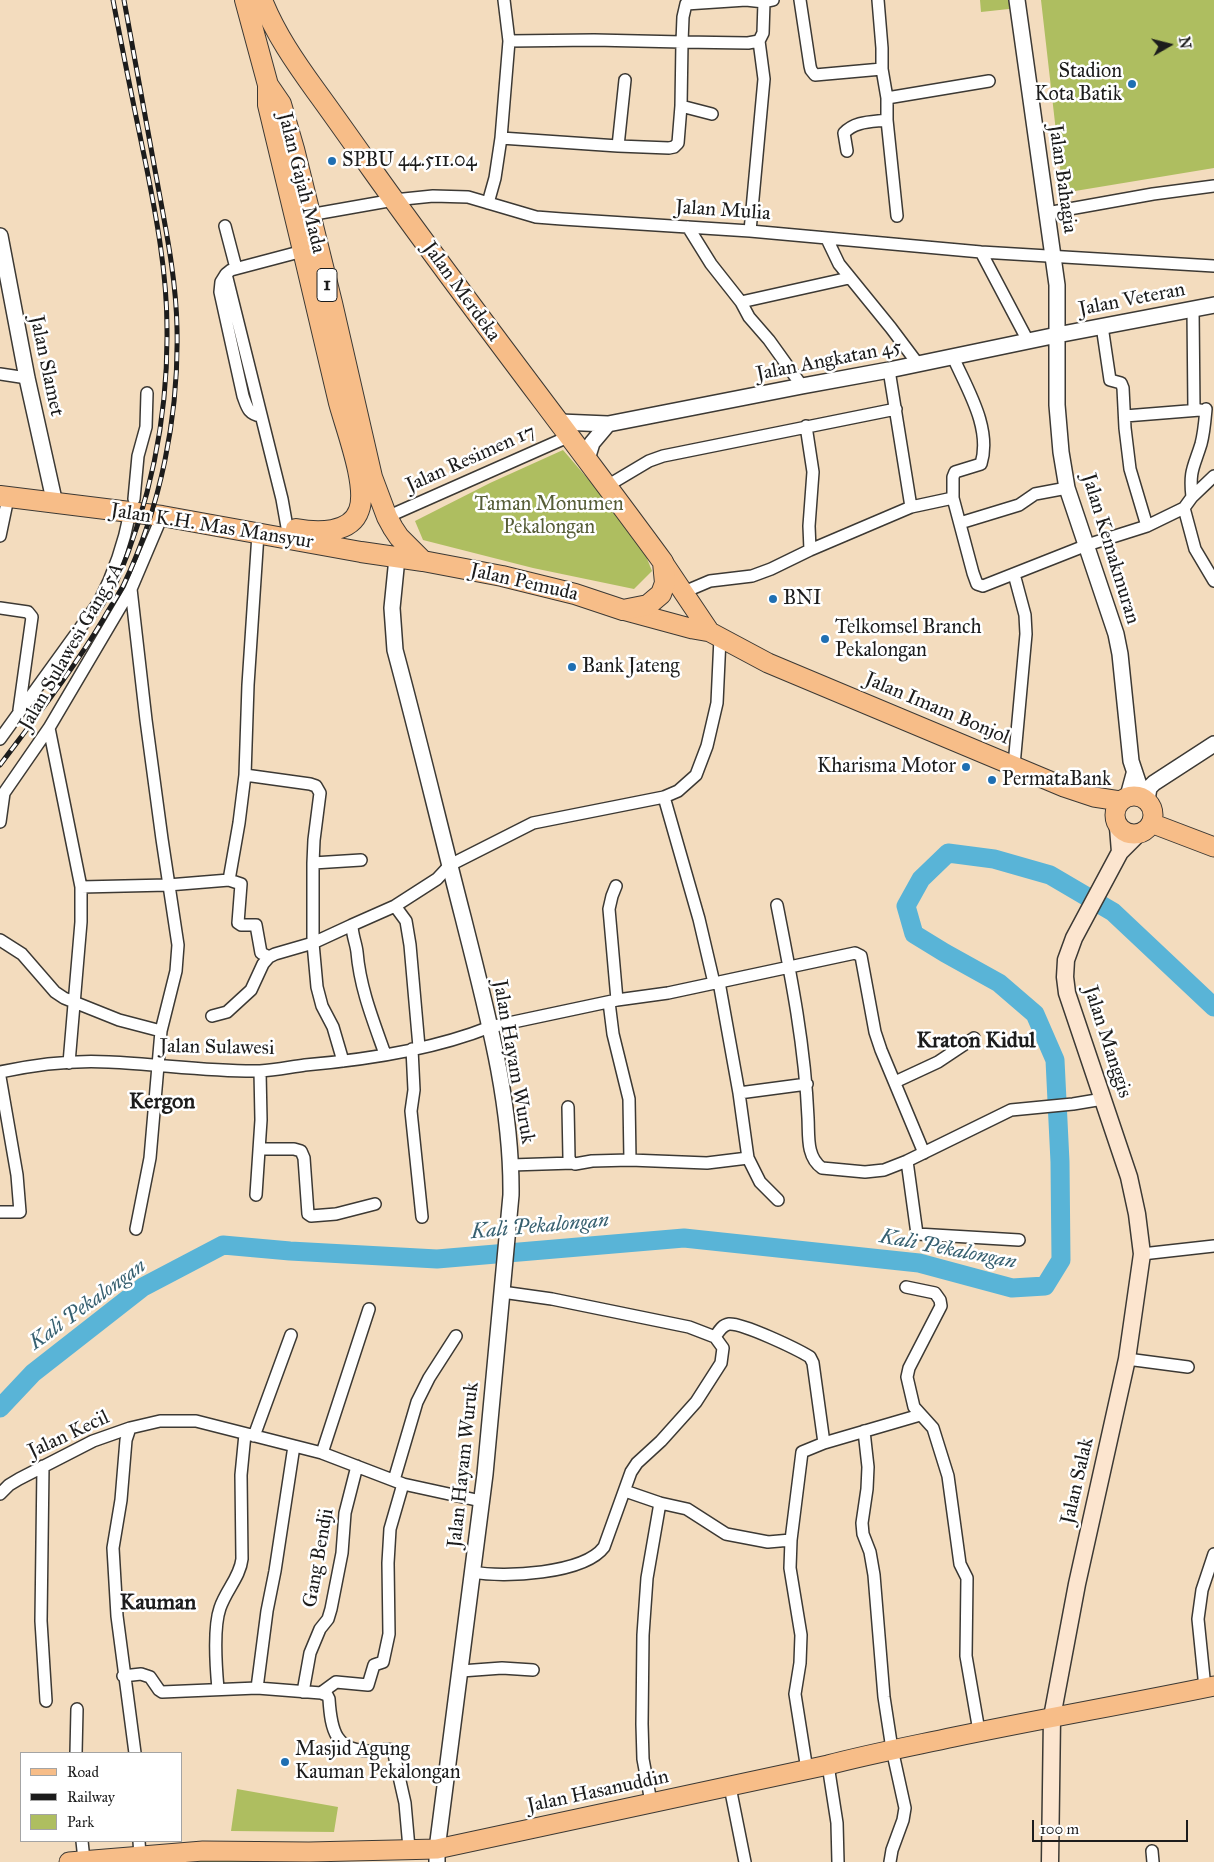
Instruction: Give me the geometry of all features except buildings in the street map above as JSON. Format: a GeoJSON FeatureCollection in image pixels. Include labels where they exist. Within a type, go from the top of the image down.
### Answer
{"type":"FeatureCollection","features":[{"type":"Feature","properties":{"kind":"highway","name":"Jalan Gajah Mada"},"geometry":{"type":"LineString","coordinates":[[245,0],[266,78],[281,104],[294,149],[332,303],[358,446],[387,517],[399,537],[423,561]]}},
{"type":"Feature","properties":{"kind":"highway","name":"Jalan Merdeka"},"geometry":{"type":"LineString","coordinates":[[265,8],[288,52],[394,200],[515,366],[565,429],[663,562]]}},
{"type":"Feature","properties":{"kind":"highway"},"geometry":{"type":"LineString","coordinates":[[266,78],[277,63],[298,65]]}},
{"type":"Feature","properties":{"kind":"highway","name":"1"},"geometry":{"type":"LineString","coordinates":[[266,78],[268,105],[303,251],[358,446]]}},
{"type":"Feature","properties":{"kind":"highway","name":"Jalan K.H. Mas Mansyur"},"geometry":{"type":"LineString","coordinates":[[3,495],[132,506],[321,532],[349,524],[356,517],[362,500],[358,446]]}},
{"type":"Feature","properties":{"kind":"highway","name":"Jalan K.H. Mas Mansyur"},"geometry":{"type":"LineString","coordinates":[[132,506],[162,516],[423,561]]}},
{"type":"Feature","properties":{"kind":"highway","name":"Jalan Pemuda"},"geometry":{"type":"LineString","coordinates":[[423,561],[502,576],[575,594],[624,610]]}},
{"type":"Feature","properties":{"kind":"highway"},"geometry":{"type":"LineString","coordinates":[[624,610],[648,605],[661,594],[665,583],[663,562]]}},
{"type":"Feature","properties":{"kind":"main road"},"geometry":{"type":"LineString","coordinates":[[663,562],[715,635]]}},
{"type":"Feature","properties":{"kind":"main road","name":"Jalan Imam Bonjol"},"geometry":{"type":"LineString","coordinates":[[624,610],[715,635],[768,663],[1064,787],[1094,797],[1134,799]]}},
{"type":"Feature","properties":{"kind":"main road"},"geometry":{"type":"LineString","coordinates":[[1094,797],[1117,824],[1129,834],[1145,829],[1214,847]]}},
{"type":"Feature","properties":{"kind":"main road"},"geometry":{"type":"LineString","coordinates":[[1117,859],[1115,808],[1134,799],[1152,808],[1145,829]]}},
{"type":"Feature","properties":{"kind":"main road","name":"Jalan Manggis"},"geometry":{"type":"LineString","coordinates":[[1142,1254],[1137,1214],[1129,1177],[1067,993],[1065,977],[1066,960],[1074,938],[1117,859],[1145,829]]}},
{"type":"Feature","properties":{"kind":"main road","name":"Jalan Salak"},"geometry":{"type":"LineString","coordinates":[[1050,1862],[1052,1717],[1077,1584],[1127,1359],[1142,1254]]}},
{"type":"Feature","properties":{"kind":"main road","name":"Jalan Hasanuddin"},"geometry":{"type":"LineString","coordinates":[[76,1861],[143,1853],[203,1851],[311,1857],[409,1848],[437,1856],[650,1802],[808,1770],[892,1749],[1209,1687]]}},
{"type":"Feature","properties":{"kind":"street"},"geometry":{"type":"LineString","coordinates":[[488,203],[495,178],[501,138],[509,41],[504,0]]}},
{"type":"Feature","properties":{"kind":"street"},"geometry":{"type":"LineString","coordinates":[[501,138],[618,146],[674,147],[678,143],[681,106],[683,17],[686,4],[746,0],[768,1],[763,33],[758,41],[764,79],[750,231]]}},
{"type":"Feature","properties":{"kind":"street"},"geometry":{"type":"LineString","coordinates":[[800,0],[810,66],[815,75],[882,69]]}},
{"type":"Feature","properties":{"kind":"street"},"geometry":{"type":"LineString","coordinates":[[878,0],[882,69],[887,98],[887,120],[897,216]]}},
{"type":"Feature","properties":{"kind":"street","name":"Jalan Bahagia"},"geometry":{"type":"LineString","coordinates":[[1018,0],[1057,285],[1057,335]]}},
{"type":"Feature","properties":{"kind":"street"},"geometry":{"type":"LineString","coordinates":[[509,41],[594,40],[748,43],[758,41]]}},
{"type":"Feature","properties":{"kind":"street"},"geometry":{"type":"LineString","coordinates":[[618,146],[625,80]]}},
{"type":"Feature","properties":{"kind":"street"},"geometry":{"type":"LineString","coordinates":[[887,98],[989,81]]}},
{"type":"Feature","properties":{"kind":"street"},"geometry":{"type":"LineString","coordinates":[[681,106],[712,114]]}},
{"type":"Feature","properties":{"kind":"street"},"geometry":{"type":"LineString","coordinates":[[847,151],[844,133],[849,128],[857,124],[887,120]]}},
{"type":"Feature","properties":{"kind":"street"},"geometry":{"type":"LineString","coordinates":[[1046,214],[1154,194],[1214,186]]}},
{"type":"Feature","properties":{"kind":"street","name":"Jalan Mulia"},"geometry":{"type":"LineString","coordinates":[[309,215],[394,200],[441,197],[468,198],[536,217],[750,231],[981,252],[1214,266]]}},
{"type":"Feature","properties":{"kind":"street"},"geometry":{"type":"LineString","coordinates":[[225,226],[231,271],[261,416],[287,526]]}},
{"type":"Feature","properties":{"kind":"street"},"geometry":{"type":"LineString","coordinates":[[688,227],[711,264],[802,386]]}},
{"type":"Feature","properties":{"kind":"street","name":"Jalan Slamet"},"geometry":{"type":"LineString","coordinates":[[0,236],[2,260],[54,498]]}},
{"type":"Feature","properties":{"kind":"street"},"geometry":{"type":"LineString","coordinates":[[827,239],[839,264],[849,278],[918,364]]}},
{"type":"Feature","properties":{"kind":"street"},"geometry":{"type":"LineString","coordinates":[[231,271],[303,251]]}},
{"type":"Feature","properties":{"kind":"street"},"geometry":{"type":"LineString","coordinates":[[981,252],[1028,341]]}},
{"type":"Feature","properties":{"kind":"street"},"geometry":{"type":"LineString","coordinates":[[741,302],[849,278]]}},
{"type":"Feature","properties":{"kind":"street","name":"Jalan Veteran"},"geometry":{"type":"LineString","coordinates":[[1057,335],[1214,305]]}},
{"type":"Feature","properties":{"kind":"street"},"geometry":{"type":"LineString","coordinates":[[1193,309],[1194,410]]}},
{"type":"Feature","properties":{"kind":"street"},"geometry":{"type":"LineString","coordinates":[[1102,326],[1110,380],[1122,385],[1130,468],[1147,526]]}},
{"type":"Feature","properties":{"kind":"street","name":"Jalan Angkatan 45"},"geometry":{"type":"LineString","coordinates":[[565,429],[608,424],[889,370],[1057,335]]}},
{"type":"Feature","properties":{"kind":"street","name":"Jalan Kemakmuran"},"geometry":{"type":"LineString","coordinates":[[1057,335],[1057,406],[1061,452],[1067,488],[1116,634],[1134,774],[1134,799]]}},
{"type":"Feature","properties":{"kind":"street"},"geometry":{"type":"LineString","coordinates":[[953,357],[979,418],[983,434],[984,450],[981,464],[954,473],[953,498],[977,584],[983,586],[1087,546],[1165,519],[1184,508],[1192,497],[1214,476]]}},
{"type":"Feature","properties":{"kind":"street"},"geometry":{"type":"LineString","coordinates":[[889,370],[911,507]]}},
{"type":"Feature","properties":{"kind":"street"},"geometry":{"type":"LineString","coordinates":[[0,374],[28,378]]}},
{"type":"Feature","properties":{"kind":"street"},"geometry":{"type":"LineString","coordinates":[[0,739],[99,602],[108,584],[119,558],[132,506],[138,456],[146,426],[147,393]]}},
{"type":"Feature","properties":{"kind":"street"},"geometry":{"type":"LineString","coordinates":[[607,486],[650,461],[663,456],[896,408]]}},
{"type":"Feature","properties":{"kind":"street"},"geometry":{"type":"LineString","coordinates":[[1125,416],[1210,408],[1202,441],[1190,477],[1192,497]]}},
{"type":"Feature","properties":{"kind":"street"},"geometry":{"type":"LineString","coordinates":[[587,459],[592,443],[608,424]]}},
{"type":"Feature","properties":{"kind":"street"},"geometry":{"type":"LineString","coordinates":[[806,426],[813,472],[810,550]]}},
{"type":"Feature","properties":{"kind":"street","name":"Jalan Resimen 17"},"geometry":{"type":"LineString","coordinates":[[387,517],[565,429]]}},
{"type":"Feature","properties":{"kind":"street"},"geometry":{"type":"LineString","coordinates":[[960,524],[1019,505],[1035,494],[1067,488]]}},
{"type":"Feature","properties":{"kind":"street"},"geometry":{"type":"LineString","coordinates":[[0,536],[3,495]]}},
{"type":"Feature","properties":{"kind":"street"},"geometry":{"type":"LineString","coordinates":[[684,592],[710,581],[752,576],[911,507],[953,498]]}},
{"type":"Feature","properties":{"kind":"street"},"geometry":{"type":"LineString","coordinates":[[1184,508],[1195,549],[1214,581]]}},
{"type":"Feature","properties":{"kind":"street","name":"Jalan Sulawesi Gang 5A"},"geometry":{"type":"LineString","coordinates":[[0,822],[2,794],[49,728],[131,589],[162,516]]}},
{"type":"Feature","properties":{"kind":"street"},"geometry":{"type":"LineString","coordinates":[[229,880],[245,775],[248,685],[258,534]]}},
{"type":"Feature","properties":{"kind":"street","name":"Jalan Hayam Wuruk"},"geometry":{"type":"LineString","coordinates":[[397,558],[392,608],[395,650],[490,1027],[505,1107],[511,1165],[511,1195],[503,1290],[481,1501],[437,1856]]}},
{"type":"Feature","properties":{"kind":"street"},"geometry":{"type":"LineString","coordinates":[[1014,574],[1025,615],[1026,634],[1014,765]]}},
{"type":"Feature","properties":{"kind":"street"},"geometry":{"type":"LineString","coordinates":[[131,589],[146,720],[178,945],[178,958],[171,998],[161,1031],[150,1158],[136,1229]]}},
{"type":"Feature","properties":{"kind":"street"},"geometry":{"type":"LineString","coordinates":[[0,608],[28,612],[32,617],[19,712]]}},
{"type":"Feature","properties":{"kind":"street"},"geometry":{"type":"LineString","coordinates":[[212,1016],[227,1012],[251,990],[269,957],[313,943],[395,906],[437,880],[450,865],[533,823],[664,797],[678,791],[696,775],[707,746],[717,703],[715,635]]}},
{"type":"Feature","properties":{"kind":"street"},"geometry":{"type":"LineString","coordinates":[[49,728],[81,887],[81,922],[69,1063]]}},
{"type":"Feature","properties":{"kind":"street"},"geometry":{"type":"LineString","coordinates":[[1134,799],[1154,783],[1214,744]]}},
{"type":"Feature","properties":{"kind":"street"},"geometry":{"type":"LineString","coordinates":[[245,775],[316,786],[320,793],[314,840],[313,943],[317,987],[322,1006],[333,1027],[343,1061]]}},
{"type":"Feature","properties":{"kind":"street"},"geometry":{"type":"LineString","coordinates":[[664,797],[717,982],[739,1093],[748,1158],[760,1182],[778,1200]]}},
{"type":"Feature","properties":{"kind":"street"},"geometry":{"type":"LineString","coordinates":[[313,863],[361,860]]}},
{"type":"Feature","properties":{"kind":"street"},"geometry":{"type":"LineString","coordinates":[[81,887],[168,885],[197,881],[229,880],[241,884],[238,923],[256,926],[261,954],[269,957]]}},
{"type":"Feature","properties":{"kind":"street"},"geometry":{"type":"LineString","coordinates":[[616,886],[609,909],[613,1034],[629,1099],[630,1160]]}},
{"type":"Feature","properties":{"kind":"street"},"geometry":{"type":"LineString","coordinates":[[777,905],[800,1027],[810,1152],[818,1165],[826,1169],[865,1172],[884,1170],[924,1153],[1005,1112],[1103,1099]]}},
{"type":"Feature","properties":{"kind":"street"},"geometry":{"type":"LineString","coordinates":[[395,906],[406,921],[410,945],[416,1048],[412,1111],[422,1218]]}},
{"type":"Feature","properties":{"kind":"street"},"geometry":{"type":"LineString","coordinates":[[352,926],[357,953],[357,965],[367,1003],[385,1054]]}},
{"type":"Feature","properties":{"kind":"street"},"geometry":{"type":"LineString","coordinates":[[0,940],[22,954],[54,992],[119,1020],[161,1031]]}},
{"type":"Feature","properties":{"kind":"street","name":"Jalan Sulawesi"},"geometry":{"type":"LineString","coordinates":[[0,1072],[69,1063],[108,1062],[260,1071],[343,1061],[416,1048],[490,1027],[613,1001],[717,982],[851,953],[859,954],[875,1032],[895,1082]]}},
{"type":"Feature","properties":{"kind":"street"},"geometry":{"type":"LineString","coordinates":[[924,1153],[895,1082],[938,1062],[974,1038]]}},
{"type":"Feature","properties":{"kind":"street"},"geometry":{"type":"LineString","coordinates":[[256,1195],[261,1120],[260,1071]]}},
{"type":"Feature","properties":{"kind":"street"},"geometry":{"type":"LineString","coordinates":[[0,1077],[17,1174],[20,1212],[0,1212]]}},
{"type":"Feature","properties":{"kind":"street"},"geometry":{"type":"LineString","coordinates":[[739,1093],[806,1084]]}},
{"type":"Feature","properties":{"kind":"street"},"geometry":{"type":"LineString","coordinates":[[568,1108],[569,1158],[572,1163]]}},
{"type":"Feature","properties":{"kind":"street"},"geometry":{"type":"LineString","coordinates":[[259,1149],[294,1149],[301,1151],[304,1158],[308,1214],[311,1216],[336,1214],[375,1204]]}},
{"type":"Feature","properties":{"kind":"street"},"geometry":{"type":"LineString","coordinates":[[511,1165],[630,1160],[707,1163],[748,1158]]}},
{"type":"Feature","properties":{"kind":"street"},"geometry":{"type":"LineString","coordinates":[[907,1161],[917,1234],[1019,1240]]}},
{"type":"Feature","properties":{"kind":"street"},"geometry":{"type":"LineString","coordinates":[[1142,1254],[1214,1246]]}},
{"type":"Feature","properties":{"kind":"street"},"geometry":{"type":"LineString","coordinates":[[906,1287],[935,1293],[941,1303],[908,1372],[914,1407],[933,1428],[948,1476],[960,1564],[967,1578],[966,1656],[979,1731]]}},
{"type":"Feature","properties":{"kind":"street"},"geometry":{"type":"LineString","coordinates":[[472,1572],[502,1575],[531,1573],[569,1566],[600,1552],[604,1547],[631,1472],[662,1441],[696,1402],[720,1363],[723,1348],[715,1337],[680,1325],[503,1290]]}},
{"type":"Feature","properties":{"kind":"street"},"geometry":{"type":"LineString","coordinates":[[322,1453],[369,1309]]}},
{"type":"Feature","properties":{"kind":"street"},"geometry":{"type":"LineString","coordinates":[[715,1337],[722,1326],[729,1324],[737,1325],[810,1357],[813,1363],[824,1444]]}},
{"type":"Feature","properties":{"kind":"street"},"geometry":{"type":"LineString","coordinates":[[218,1688],[216,1654],[219,1610],[228,1590],[241,1569],[241,1475],[249,1435],[291,1335]]}},
{"type":"Feature","properties":{"kind":"street"},"geometry":{"type":"LineString","coordinates":[[321,1692],[336,1682],[368,1685],[374,1665],[383,1662],[389,1634],[388,1562],[390,1529],[398,1482],[417,1402],[429,1378],[456,1336]]}},
{"type":"Feature","properties":{"kind":"street"},"geometry":{"type":"LineString","coordinates":[[1127,1359],[1188,1368]]}},
{"type":"Feature","properties":{"kind":"street"},"geometry":{"type":"LineString","coordinates":[[808,1770],[795,1694],[800,1663],[801,1635],[790,1568],[791,1540],[802,1454],[804,1451],[824,1444],[920,1415]]}},
{"type":"Feature","properties":{"kind":"street","name":"Jalan Kecil"},"geometry":{"type":"LineString","coordinates":[[0,1494],[9,1485],[93,1441],[130,1428],[160,1421],[196,1421],[322,1453],[398,1482],[481,1501]]}},
{"type":"Feature","properties":{"kind":"street"},"geometry":{"type":"LineString","coordinates":[[130,1428],[126,1440],[121,1500],[113,1548],[117,1616],[134,1752]]}},
{"type":"Feature","properties":{"kind":"street"},"geometry":{"type":"LineString","coordinates":[[864,1431],[868,1468],[862,1523],[863,1534],[870,1552],[874,1575],[884,1697],[892,1749],[905,1808],[890,1862]]}},
{"type":"Feature","properties":{"kind":"street"},"geometry":{"type":"LineString","coordinates":[[257,1688],[267,1611],[294,1446]]}},
{"type":"Feature","properties":{"kind":"street"},"geometry":{"type":"LineString","coordinates":[[44,1466],[40,1621],[46,1701]]}},
{"type":"Feature","properties":{"kind":"street","name":"Gang Bendji"},"geometry":{"type":"LineString","coordinates":[[302,1692],[310,1653],[331,1609],[342,1553],[345,1512],[356,1466]]}},
{"type":"Feature","properties":{"kind":"street"},"geometry":{"type":"LineString","coordinates":[[625,1491],[660,1503],[687,1509],[726,1534],[768,1542],[791,1540]]}},
{"type":"Feature","properties":{"kind":"street"},"geometry":{"type":"LineString","coordinates":[[650,1802],[643,1759],[643,1635],[647,1578],[660,1503]]}},
{"type":"Feature","properties":{"kind":"street"},"geometry":{"type":"LineString","coordinates":[[1209,1687],[1198,1619],[1202,1590],[1214,1554]]}},
{"type":"Feature","properties":{"kind":"street"},"geometry":{"type":"LineString","coordinates":[[461,1670],[502,1668],[533,1670]]}},
{"type":"Feature","properties":{"kind":"street"},"geometry":{"type":"LineString","coordinates":[[124,1676],[141,1674],[150,1677],[162,1692],[218,1688],[257,1688],[321,1692],[327,1695],[332,1728],[345,1744],[372,1751],[393,1750],[404,1803],[409,1848]]}},
{"type":"Feature","properties":{"kind":"street"},"geometry":{"type":"LineString","coordinates":[[76,1709],[76,1752]]}},
{"type":"Feature","properties":{"kind":"street"},"geometry":{"type":"LineString","coordinates":[[828,1765],[839,1852],[838,1862]]}},
{"type":"Feature","properties":{"kind":"street"},"geometry":{"type":"LineString","coordinates":[[730,1787],[745,1862]]}},
{"type":"Feature","properties":{"kind":"street"},"geometry":{"type":"LineString","coordinates":[[76,1861],[82,1842]]}},
{"type":"Feature","properties":{"kind":"green space"},"geometry":{"type":"Polygon","coordinates":[[[980,0],[1018,0],[1018,8],[981,12],[980,0]]]}},
{"type":"Feature","properties":{"kind":"green space","name":"Stadion Kota Batik"},"geometry":{"type":"Polygon","coordinates":[[[1041,0],[1214,0],[1214,168],[1063,193],[1041,0]]]}},
{"type":"Feature","properties":{"kind":"green space","name":"Taman Monumen Pekalongan"},"geometry":{"type":"Polygon","coordinates":[[[563,450],[619,515],[642,546],[652,571],[634,589],[533,568],[423,540],[415,521],[490,483],[563,450]]]}},
{"type":"Feature","properties":{"kind":"green space"},"geometry":{"type":"Polygon","coordinates":[[[237,1789],[338,1807],[334,1832],[231,1831],[237,1789]]]}},
{"type":"Feature","properties":{"kind":"green space"},"geometry":{"type":"Polygon","coordinates":[[[298,1858],[303,1862],[171,1862],[173,1861],[298,1858]]]}},
{"type":"Feature","properties":{"kind":"waterway","name":"Kali Pekalongan"},"geometry":{"type":"LineString","coordinates":[[0,1408],[33,1373],[143,1287],[223,1245],[290,1251],[437,1259],[684,1238],[919,1263],[1012,1288],[1045,1286],[1061,1260],[1060,1162],[1055,1060],[1035,1014],[999,983],[914,934],[906,906],[921,879],[948,853],[994,859],[1050,875],[1113,912],[1214,1007]]}},
{"type":"Feature","properties":{"kind":"railway"},"geometry":{"type":"LineString","coordinates":[[113,0],[157,223],[167,308],[164,394],[155,459],[138,522],[116,583]]}},
{"type":"Feature","properties":{"kind":"railway"},"geometry":{"type":"LineString","coordinates":[[0,765],[80,656],[123,586],[148,525],[165,460],[171,427],[177,361],[173,272],[124,0]]}},
{"type":"Feature","properties":{"kind":"place","name":"Stadion Kota Batik"},"geometry":{"type":"Point","coordinates":[1132,84]}},
{"type":"Feature","properties":{"kind":"place","name":"SPBU 44.511.04"},"geometry":{"type":"Point","coordinates":[332,161]}},
{"type":"Feature","properties":{"kind":"place","name":"BNI"},"geometry":{"type":"Point","coordinates":[773,599]}},
{"type":"Feature","properties":{"kind":"place","name":"Telkomsel Branch Pekalongan"},"geometry":{"type":"Point","coordinates":[825,639]}},
{"type":"Feature","properties":{"kind":"place","name":"Bank Jateng"},"geometry":{"type":"Point","coordinates":[572,667]}},
{"type":"Feature","properties":{"kind":"place","name":"Kharisma Motor"},"geometry":{"type":"Point","coordinates":[966,767]}},
{"type":"Feature","properties":{"kind":"place","name":"PermataBank"},"geometry":{"type":"Point","coordinates":[992,780]}},
{"type":"Feature","properties":{"kind":"place","name":"Masjid Agung Kauman Pekalongan"},"geometry":{"type":"Point","coordinates":[285,1762]}},
{"type":"Feature","properties":{"kind":"district","name":"Kraton Kidul"},"geometry":{"type":"Point","coordinates":[976,1042]}},
{"type":"Feature","properties":{"kind":"district","name":"Kergon"},"geometry":{"type":"Point","coordinates":[162,1103]}},
{"type":"Feature","properties":{"kind":"district","name":"Kauman"},"geometry":{"type":"Point","coordinates":[158,1604]}}]}
